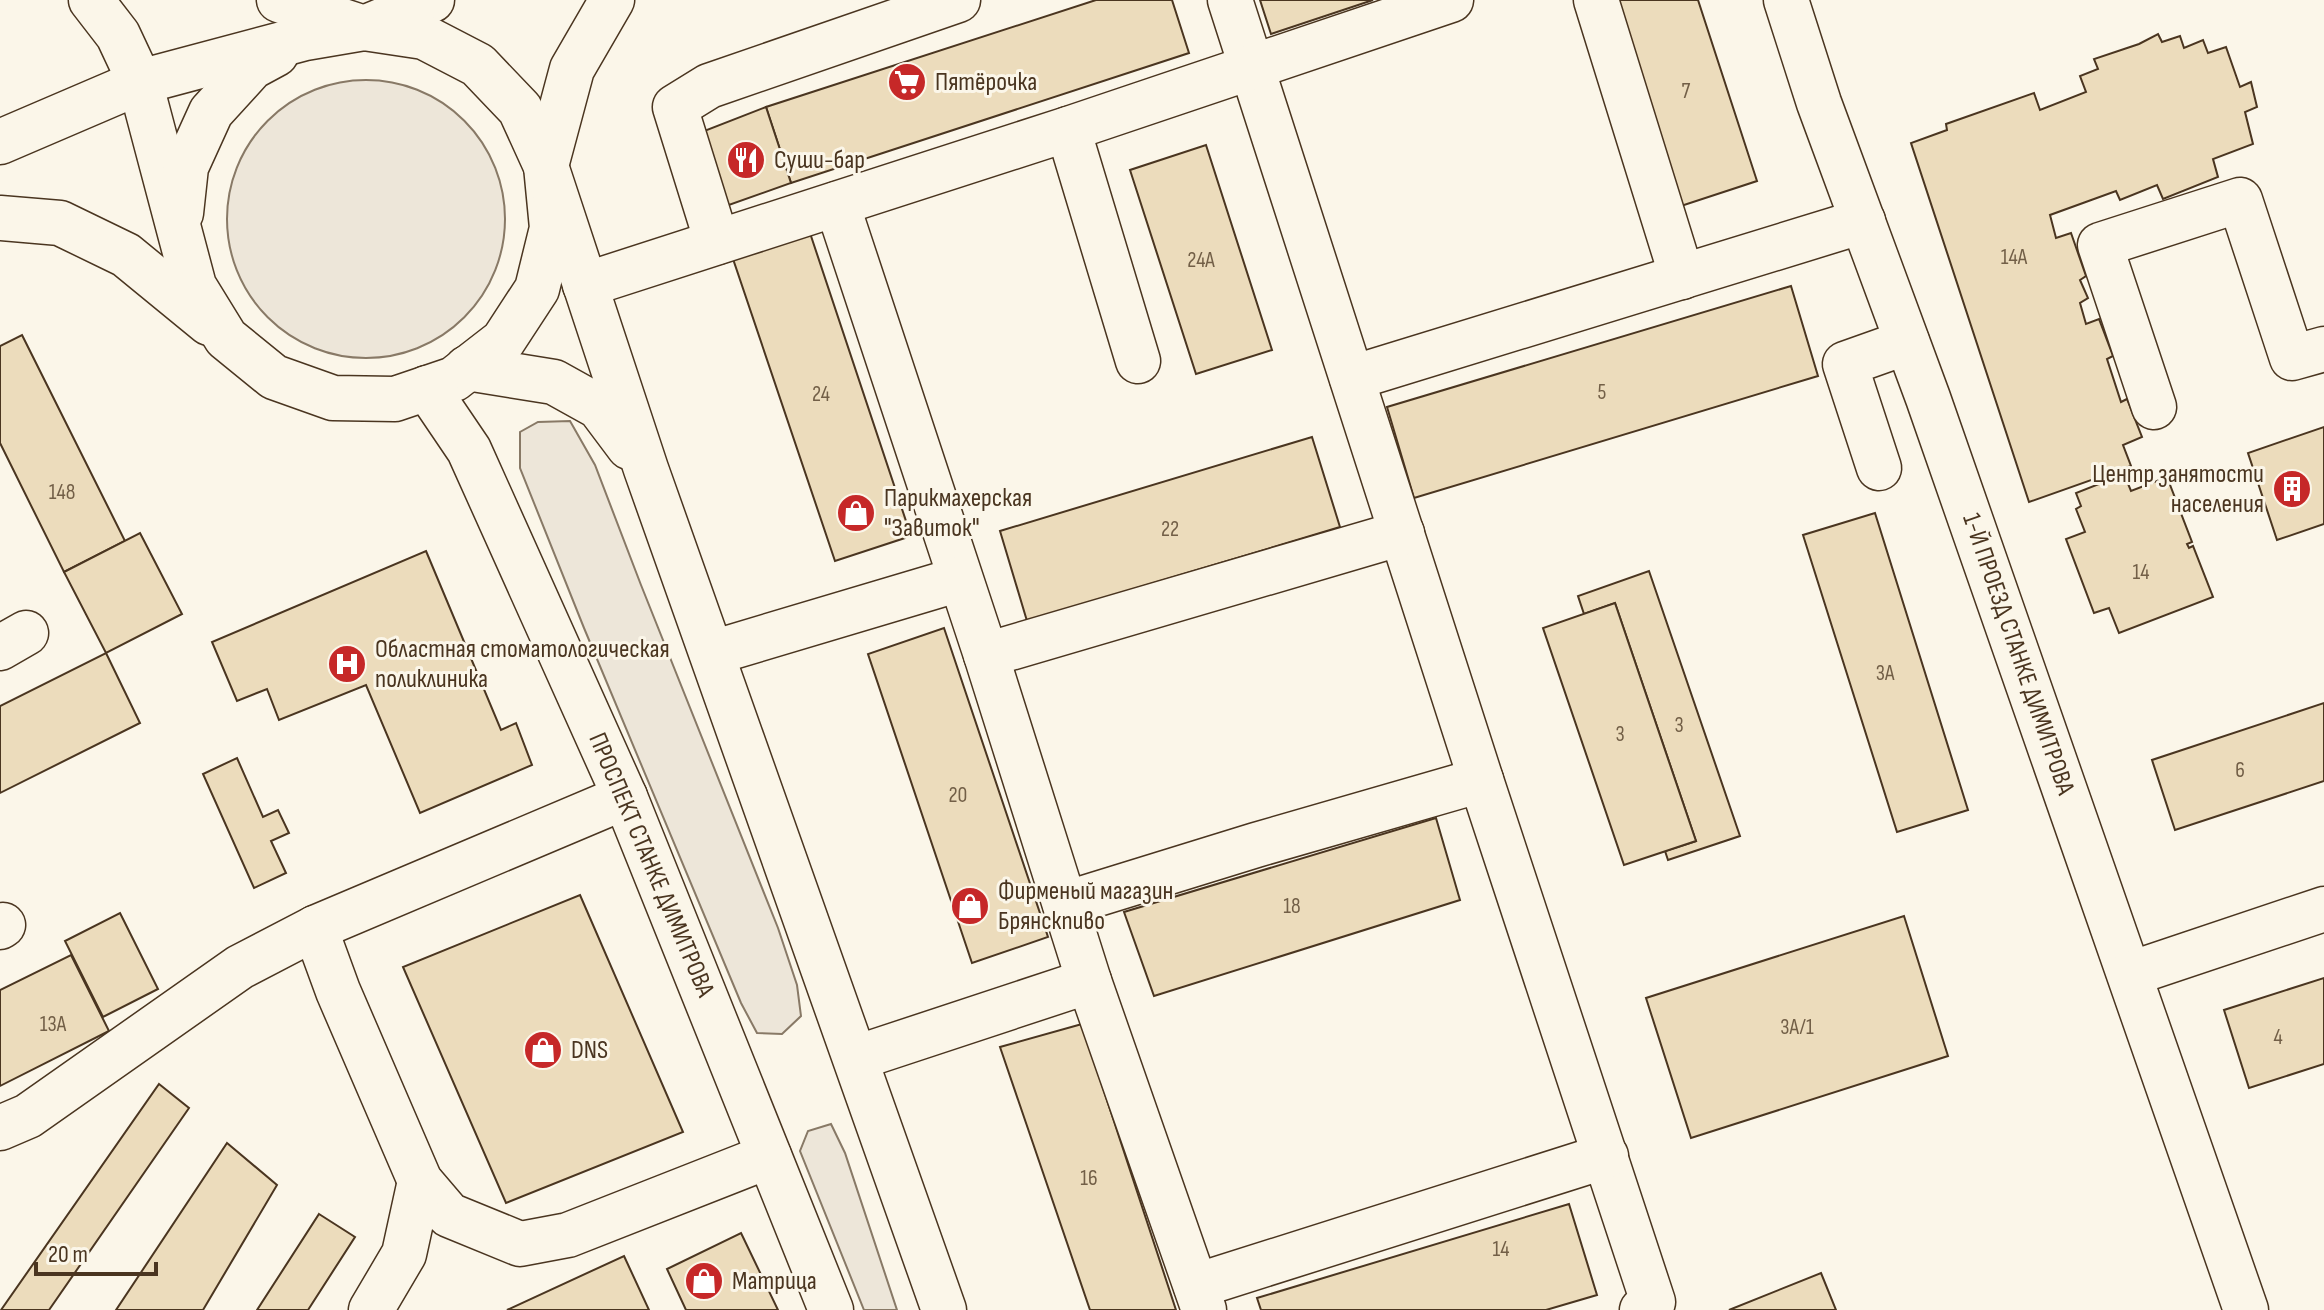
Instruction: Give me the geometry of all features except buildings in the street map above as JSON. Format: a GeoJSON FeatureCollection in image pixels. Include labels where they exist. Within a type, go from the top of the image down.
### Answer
{"type":"FeatureCollection","features":[{"type":"Feature","properties":{"kind":"main road"},"geometry":{"type":"LineString","coordinates":[[91,0],[118,35],[140,82],[194,286],[226,338]]}},
{"type":"Feature","properties":{"kind":"main road"},"geometry":{"type":"LineString","coordinates":[[279,0],[364,28],[424,37],[478,65],[520,109],[546,166],[646,469],[944,1310]]}},
{"type":"Feature","properties":{"kind":"main road"},"geometry":{"type":"LineString","coordinates":[[0,142],[140,82],[305,38],[364,28],[432,0]]}},
{"type":"Feature","properties":{"kind":"main road"},"geometry":{"type":"LineString","coordinates":[[1,218],[60,223],[126,255],[274,377],[333,398],[395,399],[454,379],[503,341],[537,289],[552,228],[546,166],[572,69],[612,0]]}},
{"type":"Feature","properties":{"kind":"main road"},"geometry":{"type":"LineString","coordinates":[[717,242],[675,107],[709,86],[958,0]]}},
{"type":"Feature","properties":{"kind":"main road"},"geometry":{"type":"LineString","coordinates":[[1230,0],[1653,1302],[1642,1310]]}},
{"type":"Feature","properties":{"kind":"main road"},"geometry":{"type":"LineString","coordinates":[[585,285],[1068,129],[1451,0]]}},
{"type":"Feature","properties":{"kind":"main road"},"geometry":{"type":"LineString","coordinates":[[1596,0],[1682,277]]}},
{"type":"Feature","properties":{"kind":"main road","name":"1-Й ПРОЕЗД СТАНКЕ ДИМИТРОВА"},"geometry":{"type":"LineString","coordinates":[[1786,0],[1819,103],[1907,342],[2246,1310]]}},
{"type":"Feature","properties":{"kind":"main road"},"geometry":{"type":"LineString","coordinates":[[180,227],[186,167],[211,112],[252,67],[305,38]]}},
{"type":"Feature","properties":{"kind":"main road"},"geometry":{"type":"LineString","coordinates":[[1068,129],[1138,361]]}},
{"type":"Feature","properties":{"kind":"main road"},"geometry":{"type":"LineString","coordinates":[[2154,407],[2100,245],[2240,200],[2292,358],[2324,349]]}},
{"type":"Feature","properties":{"kind":"main road"},"geometry":{"type":"LineString","coordinates":[[837,204],[986,655],[1089,981],[1200,1298],[1606,1156]]}},
{"type":"Feature","properties":{"kind":"main road"},"geometry":{"type":"LineString","coordinates":[[1352,378],[1863,221]]}},
{"type":"Feature","properties":{"kind":"main road"},"geometry":{"type":"LineString","coordinates":[[1879,468],[1845,364],[1907,342]]}},
{"type":"Feature","properties":{"kind":"main road"},"geometry":{"type":"LineString","coordinates":[[467,368],[554,382],[599,407],[646,469]]}},
{"type":"Feature","properties":{"kind":"main road","name":"ПРОСПЕКТ СТАНКЕ ДИМИТРОВА"},"geometry":{"type":"LineString","coordinates":[[427,388],[469,450],[625,797],[831,1310]]}},
{"type":"Feature","properties":{"kind":"main road"},"geometry":{"type":"LineString","coordinates":[[986,655],[1402,533]]}},
{"type":"Feature","properties":{"kind":"main road"},"geometry":{"type":"LineString","coordinates":[[712,653],[960,579]]}},
{"type":"Feature","properties":{"kind":"main road"},"geometry":{"type":"LineString","coordinates":[[1065,904],[1481,780]]}},
{"type":"Feature","properties":{"kind":"main road"},"geometry":{"type":"LineString","coordinates":[[0,1128],[28,1116],[240,967],[315,928],[625,797]]}},
{"type":"Feature","properties":{"kind":"main road"},"geometry":{"type":"LineString","coordinates":[[2130,974],[2324,909]]}},
{"type":"Feature","properties":{"kind":"main road"},"geometry":{"type":"LineString","coordinates":[[315,928],[338,991],[420,1181],[449,1215],[520,1244],[568,1235],[769,1156]]}},
{"type":"Feature","properties":{"kind":"main road"},"geometry":{"type":"LineString","coordinates":[[856,1058],[1089,981]]}},
{"type":"Feature","properties":{"kind":"main road"},"geometry":{"type":"LineString","coordinates":[[371,1310],[404,1254],[420,1181]]}},
{"type":"Feature","properties":{"kind":"shaded area"},"geometry":{"type":"Polygon","coordinates":[[[366,80],[393,83],[419,91],[443,104],[464,121],[481,142],[494,166],[502,192],[505,219],[502,246],[494,272],[481,296],[464,317],[443,334],[419,347],[393,355],[366,358],[339,355],[313,347],[289,334],[268,317],[251,296],[238,272],[230,246],[227,219],[230,192],[238,166],[251,142],[268,121],[289,104],[313,91],[339,83],[366,80]]]}},
{"type":"Feature","properties":{"kind":"shaded area"},"geometry":{"type":"Polygon","coordinates":[[[570,421],[595,465],[778,928],[797,985],[801,1016],[782,1034],[757,1033],[741,1003],[520,468],[520,432],[538,422],[570,421]]]}},
{"type":"Feature","properties":{"kind":"shaded area"},"geometry":{"type":"Polygon","coordinates":[[[831,1124],[845,1153],[897,1310],[864,1310],[800,1151],[808,1131],[831,1124]]]}},
{"type":"Feature","properties":{"kind":"place","name":"Пятёрочка"},"geometry":{"type":"Point","coordinates":[907,82]}},
{"type":"Feature","properties":{"kind":"place","name":"Суши-бар"},"geometry":{"type":"Point","coordinates":[746,160]}},
{"type":"Feature","properties":{"kind":"place","name":"Центр занятости населения"},"geometry":{"type":"Point","coordinates":[2292,489]}},
{"type":"Feature","properties":{"kind":"place","name":"Парикмахерская \"Завиток\""},"geometry":{"type":"Point","coordinates":[856,513]}},
{"type":"Feature","properties":{"kind":"place","name":"Областная стоматологическая поликлиника"},"geometry":{"type":"Point","coordinates":[347,664]}},
{"type":"Feature","properties":{"kind":"place","name":"Фирменый магазин Брянскпиво"},"geometry":{"type":"Point","coordinates":[970,906]}},
{"type":"Feature","properties":{"kind":"place","name":"DNS"},"geometry":{"type":"Point","coordinates":[543,1050]}},
{"type":"Feature","properties":{"kind":"place","name":"Матрица"},"geometry":{"type":"Point","coordinates":[704,1281]}}]}
